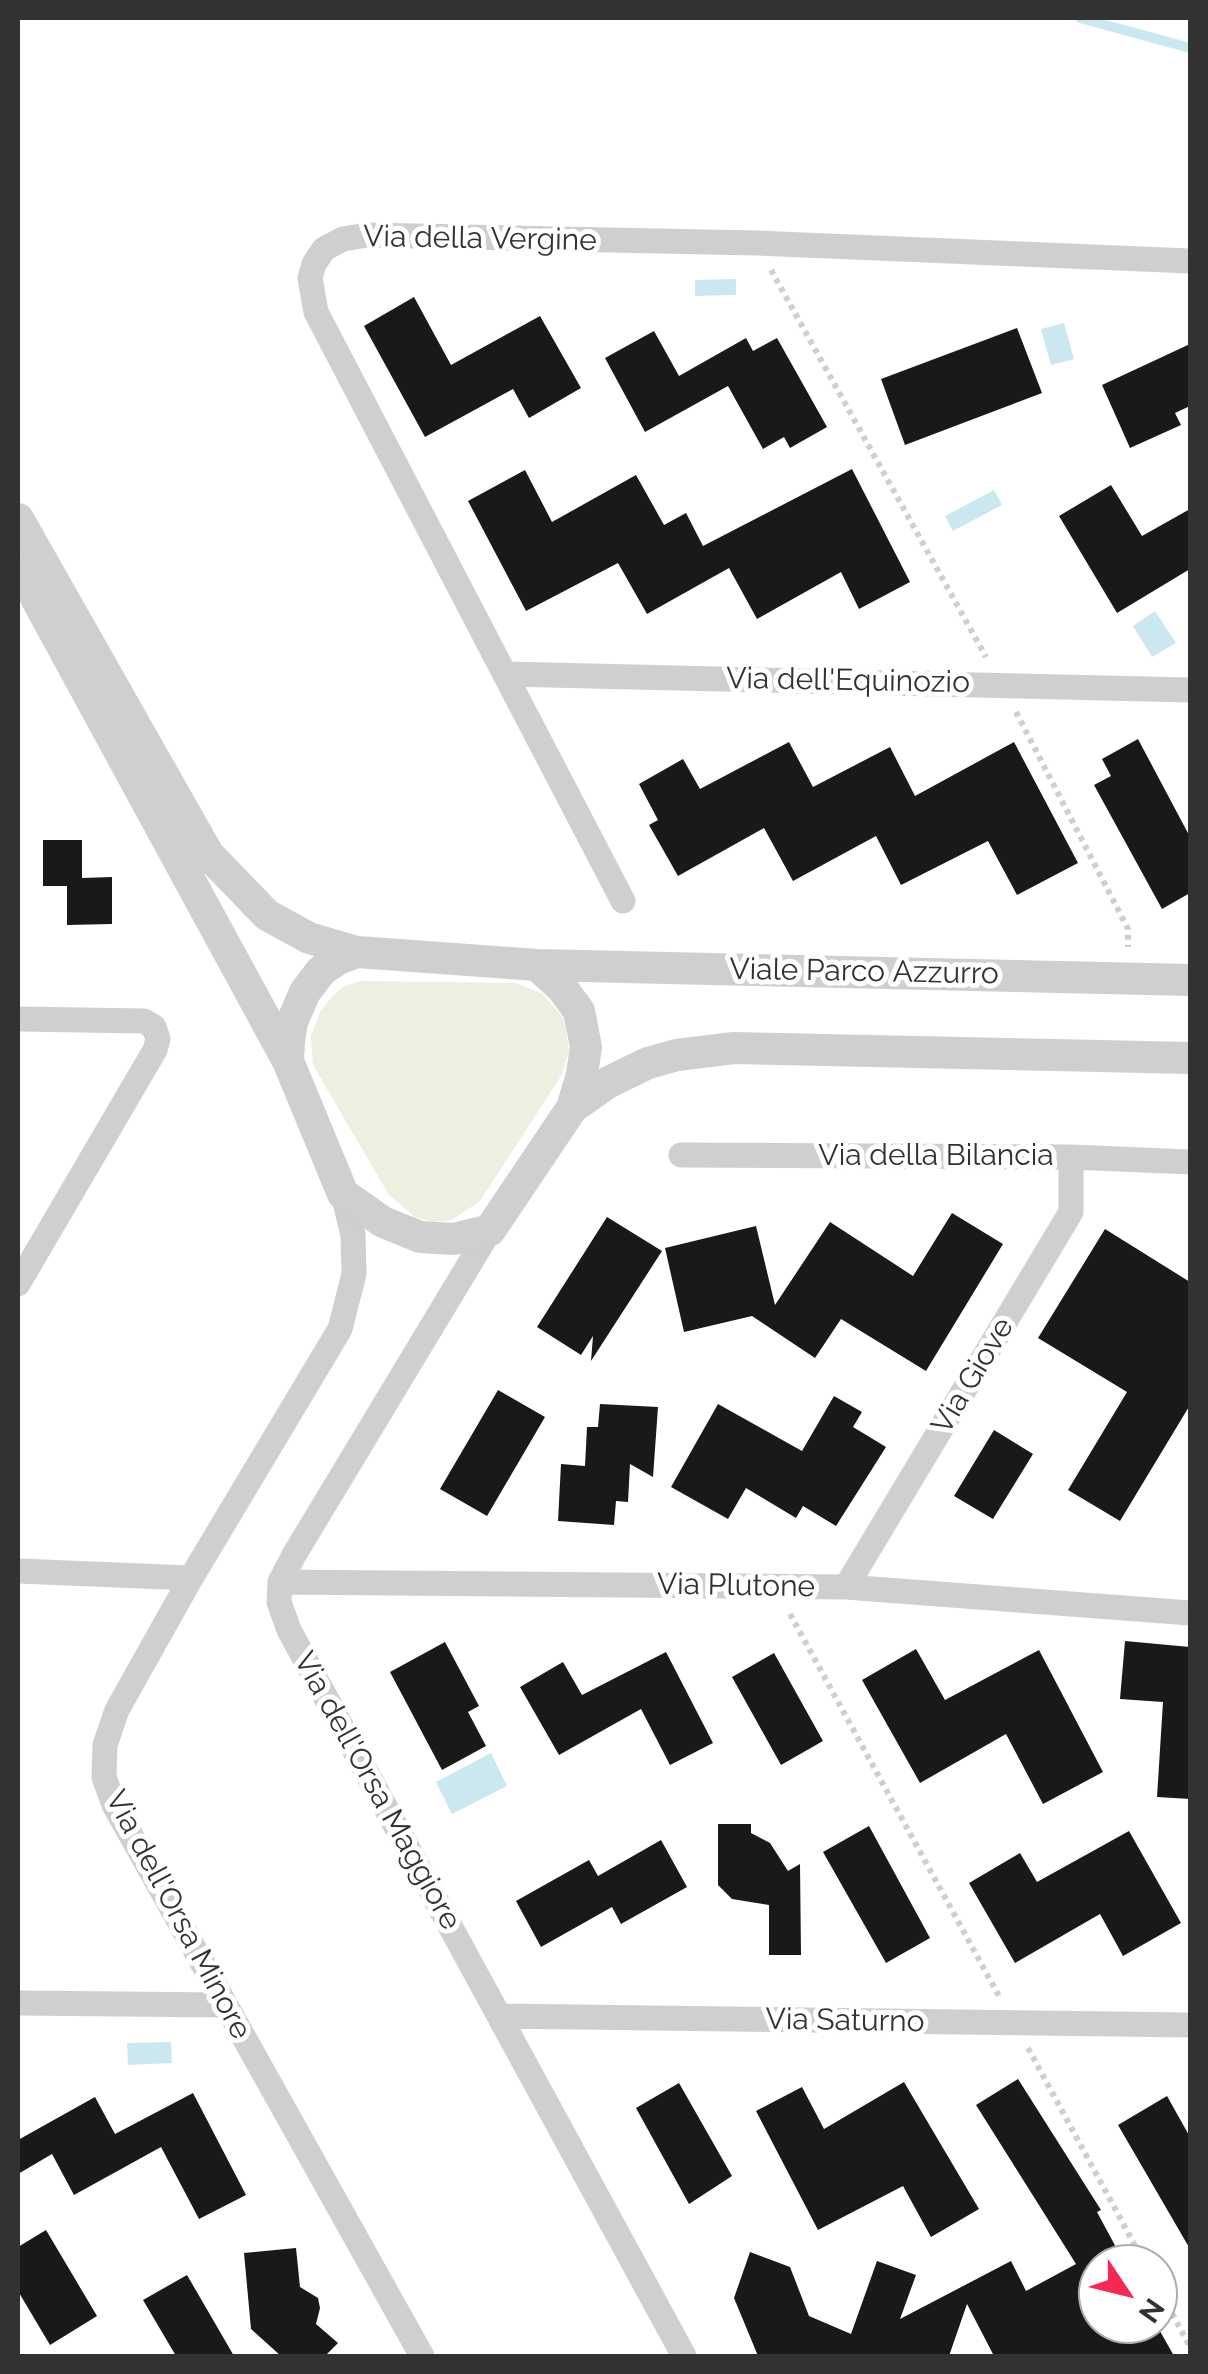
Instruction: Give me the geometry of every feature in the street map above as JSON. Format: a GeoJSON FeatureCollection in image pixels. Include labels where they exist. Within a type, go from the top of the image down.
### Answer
{"type":"FeatureCollection","features":[{"type":"Feature","properties":{"kind":"street","name":"Via della Vergine"},"geometry":{"type":"LineString","coordinates":[[624,901],[316,312],[310,278],[317,258],[336,242],[367,235],[756,243],[1190,261]]}},
{"type":"Feature","properties":{"kind":"street","name":"Viale Parco Azzurro"},"geometry":{"type":"LineString","coordinates":[[18,519],[208,854],[267,915],[309,938],[357,952],[536,965],[1190,980]]}},
{"type":"Feature","properties":{"kind":"street"},"geometry":{"type":"LineString","coordinates":[[18,564],[288,1062],[343,1194],[383,1222],[420,1237],[454,1239],[490,1230]]}},
{"type":"Feature","properties":{"kind":"street","name":"Via dell'Equinozio"},"geometry":{"type":"LineString","coordinates":[[505,674],[1190,690]]}},
{"type":"Feature","properties":{"kind":"street"},"geometry":{"type":"LineString","coordinates":[[288,1062],[292,1022],[304,992],[321,971],[357,952]]}},
{"type":"Feature","properties":{"kind":"street"},"geometry":{"type":"LineString","coordinates":[[280,1582],[490,1230],[572,1108],[585,1062],[584,1028],[568,995],[536,965]]}},
{"type":"Feature","properties":{"kind":"street"},"geometry":{"type":"LineString","coordinates":[[18,1018],[138,1020],[156,1030],[155,1050],[18,1284]]}},
{"type":"Feature","properties":{"kind":"street"},"geometry":{"type":"LineString","coordinates":[[572,1108],[596,1090],[648,1063],[734,1048],[1190,1058]]}},
{"type":"Feature","properties":{"kind":"street","name":"Via della Bilancia"},"geometry":{"type":"LineString","coordinates":[[681,1155],[1071,1157],[1190,1162]]}},
{"type":"Feature","properties":{"kind":"street","name":"Via Giove"},"geometry":{"type":"LineString","coordinates":[[846,1587],[1071,1212],[1071,1157]]}},
{"type":"Feature","properties":{"kind":"street","name":"Via dell'Orsa Minore"},"geometry":{"type":"LineString","coordinates":[[343,1194],[352,1235],[354,1274],[340,1330],[117,1710],[105,1745],[104,1777],[114,1805],[422,2356]]}},
{"type":"Feature","properties":{"kind":"street"},"geometry":{"type":"LineString","coordinates":[[18,1571],[191,1578]]}},
{"type":"Feature","properties":{"kind":"street","name":"Via Plutone"},"geometry":{"type":"LineString","coordinates":[[280,1582],[846,1587],[1190,1613]]}},
{"type":"Feature","properties":{"kind":"street","name":"Via dell'Orsa Maggiore"},"geometry":{"type":"LineString","coordinates":[[280,1582],[279,1602],[289,1630],[684,2356]]}},
{"type":"Feature","properties":{"kind":"street"},"geometry":{"type":"LineString","coordinates":[[18,2003],[224,2005]]}},
{"type":"Feature","properties":{"kind":"street","name":"Via Saturno"},"geometry":{"type":"LineString","coordinates":[[500,2016],[1190,2025]]}},
{"type":"Feature","properties":{"kind":"path"},"geometry":{"type":"LineString","coordinates":[[756,243],[1001,684],[1128,929],[1128,978]]}},
{"type":"Feature","properties":{"kind":"path"},"geometry":{"type":"LineString","coordinates":[[776,1586],[1135,2244]]}},
{"type":"Feature","properties":{"kind":"path"},"geometry":{"type":"LineString","coordinates":[[1178,2324],[1190,2346]]}},
{"type":"Feature","properties":{"kind":"green space"},"geometry":{"type":"Polygon","coordinates":[[[361,981],[516,983],[543,994],[564,1019],[569,1051],[561,1076],[480,1201],[452,1220],[433,1222],[415,1217],[389,1195],[313,1065],[311,1036],[320,1012],[333,995],[361,981]]]}},
{"type":"Feature","properties":{"kind":"water"},"geometry":{"type":"Polygon","coordinates":[[[736,279],[736,295],[695,296],[695,280],[736,279]]]}},
{"type":"Feature","properties":{"kind":"water"},"geometry":{"type":"Polygon","coordinates":[[[1064,323],[1074,359],[1051,365],[1041,329],[1064,323]]]}},
{"type":"Feature","properties":{"kind":"water"},"geometry":{"type":"Polygon","coordinates":[[[994,490],[1002,505],[953,531],[945,516],[994,490]]]}},
{"type":"Feature","properties":{"kind":"water"},"geometry":{"type":"Polygon","coordinates":[[[1155,611],[1176,643],[1152,657],[1133,626],[1155,611]]]}},
{"type":"Feature","properties":{"kind":"water"},"geometry":{"type":"Polygon","coordinates":[[[491,1753],[507,1786],[452,1814],[436,1782],[491,1753]]]}},
{"type":"Feature","properties":{"kind":"water"},"geometry":{"type":"Polygon","coordinates":[[[171,2042],[172,2063],[128,2065],[127,2043],[171,2042]]]}},
{"type":"Feature","properties":{"kind":"building"},"geometry":{"type":"Polygon","coordinates":[[[414,297],[451,365],[540,316],[581,388],[529,418],[513,389],[425,437],[364,326],[414,297]]]}},
{"type":"Feature","properties":{"kind":"building"},"geometry":{"type":"Polygon","coordinates":[[[1017,328],[1042,393],[905,445],[881,379],[1017,328]]]}},
{"type":"Feature","properties":{"kind":"building"},"geometry":{"type":"Polygon","coordinates":[[[654,331],[679,376],[746,338],[753,351],[777,338],[827,427],[790,448],[784,437],[763,449],[728,386],[645,432],[605,358],[654,331]]]}},
{"type":"Feature","properties":{"kind":"building"},"geometry":{"type":"Polygon","coordinates":[[[1190,344],[1190,406],[1175,413],[1181,425],[1130,448],[1102,385],[1190,344]]]}},
{"type":"Feature","properties":{"kind":"building"},"geometry":{"type":"Polygon","coordinates":[[[852,469],[910,582],[859,609],[841,572],[757,619],[729,568],[647,614],[618,563],[526,611],[468,501],[525,470],[552,522],[636,475],[664,525],[686,513],[703,546],[852,469]]]}},
{"type":"Feature","properties":{"kind":"building"},"geometry":{"type":"Polygon","coordinates":[[[1111,485],[1142,536],[1190,509],[1190,569],[1117,613],[1059,516],[1111,485]]]}},
{"type":"Feature","properties":{"kind":"building"},"geometry":{"type":"Polygon","coordinates":[[[1138,739],[1190,837],[1190,893],[1162,909],[1094,785],[1111,776],[1102,759],[1138,739]]]}},
{"type":"Feature","properties":{"kind":"building"},"geometry":{"type":"Polygon","coordinates":[[[789,742],[813,787],[890,747],[915,796],[1014,742],[1078,863],[1017,895],[988,841],[901,885],[876,836],[793,881],[764,828],[678,876],[649,825],[658,820],[639,784],[683,759],[700,789],[789,742]]]}},
{"type":"Feature","properties":{"kind":"building"},"geometry":{"type":"Polygon","coordinates":[[[43,840],[82,840],[82,878],[112,877],[112,924],[67,925],[67,886],[43,886],[43,840]]]}},
{"type":"Feature","properties":{"kind":"building"},"geometry":{"type":"Polygon","coordinates":[[[952,1213],[1003,1244],[926,1371],[841,1319],[815,1358],[752,1316],[684,1332],[665,1248],[756,1226],[775,1305],[830,1222],[913,1276],[952,1213]]]}},
{"type":"Feature","properties":{"kind":"building"},"geometry":{"type":"Polygon","coordinates":[[[607,1217],[662,1251],[591,1361],[593,1336],[581,1355],[537,1327],[607,1217]]]}},
{"type":"Feature","properties":{"kind":"building"},"geometry":{"type":"Polygon","coordinates":[[[1105,1229],[1190,1282],[1190,1405],[1120,1521],[1068,1490],[1127,1392],[1038,1338],[1105,1229]]]}},
{"type":"Feature","properties":{"kind":"building"},"geometry":{"type":"Polygon","coordinates":[[[498,1390],[545,1417],[487,1516],[440,1489],[498,1390]]]}},
{"type":"Feature","properties":{"kind":"building"},"geometry":{"type":"Polygon","coordinates":[[[834,1396],[862,1412],[853,1427],[886,1447],[836,1526],[803,1506],[796,1518],[746,1488],[728,1519],[671,1487],[718,1404],[802,1451],[834,1396]]]}},
{"type":"Feature","properties":{"kind":"building"},"geometry":{"type":"Polygon","coordinates":[[[600,1404],[658,1407],[653,1477],[630,1464],[628,1502],[616,1501],[614,1525],[558,1521],[561,1464],[585,1466],[587,1427],[598,1427],[600,1404]]]}},
{"type":"Feature","properties":{"kind":"building"},"geometry":{"type":"Polygon","coordinates":[[[994,1430],[1033,1454],[993,1519],[954,1496],[994,1430]]]}},
{"type":"Feature","properties":{"kind":"building"},"geometry":{"type":"Polygon","coordinates":[[[1125,1641],[1190,1647],[1190,1799],[1157,1797],[1163,1702],[1120,1699],[1125,1641]]]}},
{"type":"Feature","properties":{"kind":"building"},"geometry":{"type":"Polygon","coordinates":[[[445,1642],[479,1706],[468,1712],[486,1746],[442,1770],[390,1672],[445,1642]]]}},
{"type":"Feature","properties":{"kind":"building"},"geometry":{"type":"Polygon","coordinates":[[[916,1649],[945,1700],[1039,1650],[1103,1772],[1043,1804],[1006,1734],[920,1783],[862,1680],[916,1649]]]}},
{"type":"Feature","properties":{"kind":"building"},"geometry":{"type":"Polygon","coordinates":[[[666,1652],[713,1743],[670,1765],[641,1709],[559,1755],[520,1687],[563,1662],[582,1695],[666,1652]]]}},
{"type":"Feature","properties":{"kind":"building"},"geometry":{"type":"Polygon","coordinates":[[[774,1653],[823,1741],[781,1765],[732,1677],[774,1653]]]}},
{"type":"Feature","properties":{"kind":"building"},"geometry":{"type":"Polygon","coordinates":[[[718,1824],[751,1824],[751,1833],[770,1843],[788,1871],[800,1864],[801,1955],[769,1955],[769,1905],[732,1899],[718,1885],[718,1824]]]}},
{"type":"Feature","properties":{"kind":"building"},"geometry":{"type":"Polygon","coordinates":[[[869,1826],[930,1938],[886,1963],[823,1852],[869,1826]]]}},
{"type":"Feature","properties":{"kind":"building"},"geometry":{"type":"Polygon","coordinates":[[[1129,1831],[1181,1923],[1123,1956],[1100,1914],[1015,1963],[969,1883],[1020,1853],[1037,1882],[1129,1831]]]}},
{"type":"Feature","properties":{"kind":"building"},"geometry":{"type":"Polygon","coordinates":[[[661,1840],[687,1887],[621,1924],[612,1907],[541,1947],[516,1901],[589,1860],[598,1876],[661,1840]]]}},
{"type":"Feature","properties":{"kind":"building"},"geometry":{"type":"Polygon","coordinates":[[[1018,2079],[1101,2210],[1097,2212],[1114,2244],[1078,2244],[1078,2344],[1167,2344],[1174,2356],[994,2356],[967,2304],[949,2356],[758,2356],[734,2298],[750,2252],[790,2267],[809,2316],[851,2334],[877,2261],[916,2275],[900,2319],[1011,2261],[1026,2291],[1076,2264],[976,2105],[1018,2079]]]}},
{"type":"Feature","properties":{"kind":"building"},"geometry":{"type":"Polygon","coordinates":[[[904,2082],[979,2209],[931,2237],[903,2186],[818,2230],[756,2111],[802,2087],[824,2129],[904,2082]]]}},
{"type":"Feature","properties":{"kind":"building"},"geometry":{"type":"Polygon","coordinates":[[[679,2083],[732,2176],[689,2204],[636,2108],[679,2083]]]}},
{"type":"Feature","properties":{"kind":"building"},"geometry":{"type":"Polygon","coordinates":[[[193,2093],[246,2195],[199,2219],[161,2147],[74,2195],[52,2154],[18,2174],[18,2140],[95,2097],[115,2134],[193,2093]]]}},
{"type":"Feature","properties":{"kind":"building"},"geometry":{"type":"Polygon","coordinates":[[[1167,2096],[1190,2137],[1190,2249],[1118,2125],[1167,2096]]]}},
{"type":"Feature","properties":{"kind":"building"},"geometry":{"type":"Polygon","coordinates":[[[46,2230],[97,2316],[50,2345],[18,2291],[18,2247],[46,2230]]]}},
{"type":"Feature","properties":{"kind":"building"},"geometry":{"type":"Polygon","coordinates":[[[296,2248],[300,2287],[318,2298],[316,2324],[338,2343],[325,2356],[281,2356],[251,2329],[244,2253],[296,2248]]]}},
{"type":"Feature","properties":{"kind":"building"},"geometry":{"type":"Polygon","coordinates":[[[187,2275],[234,2356],[176,2356],[143,2300],[187,2275]]]}},
{"type":"Feature","properties":{"kind":"waterway"},"geometry":{"type":"LineString","coordinates":[[1080,18],[1190,48]]}}]}
